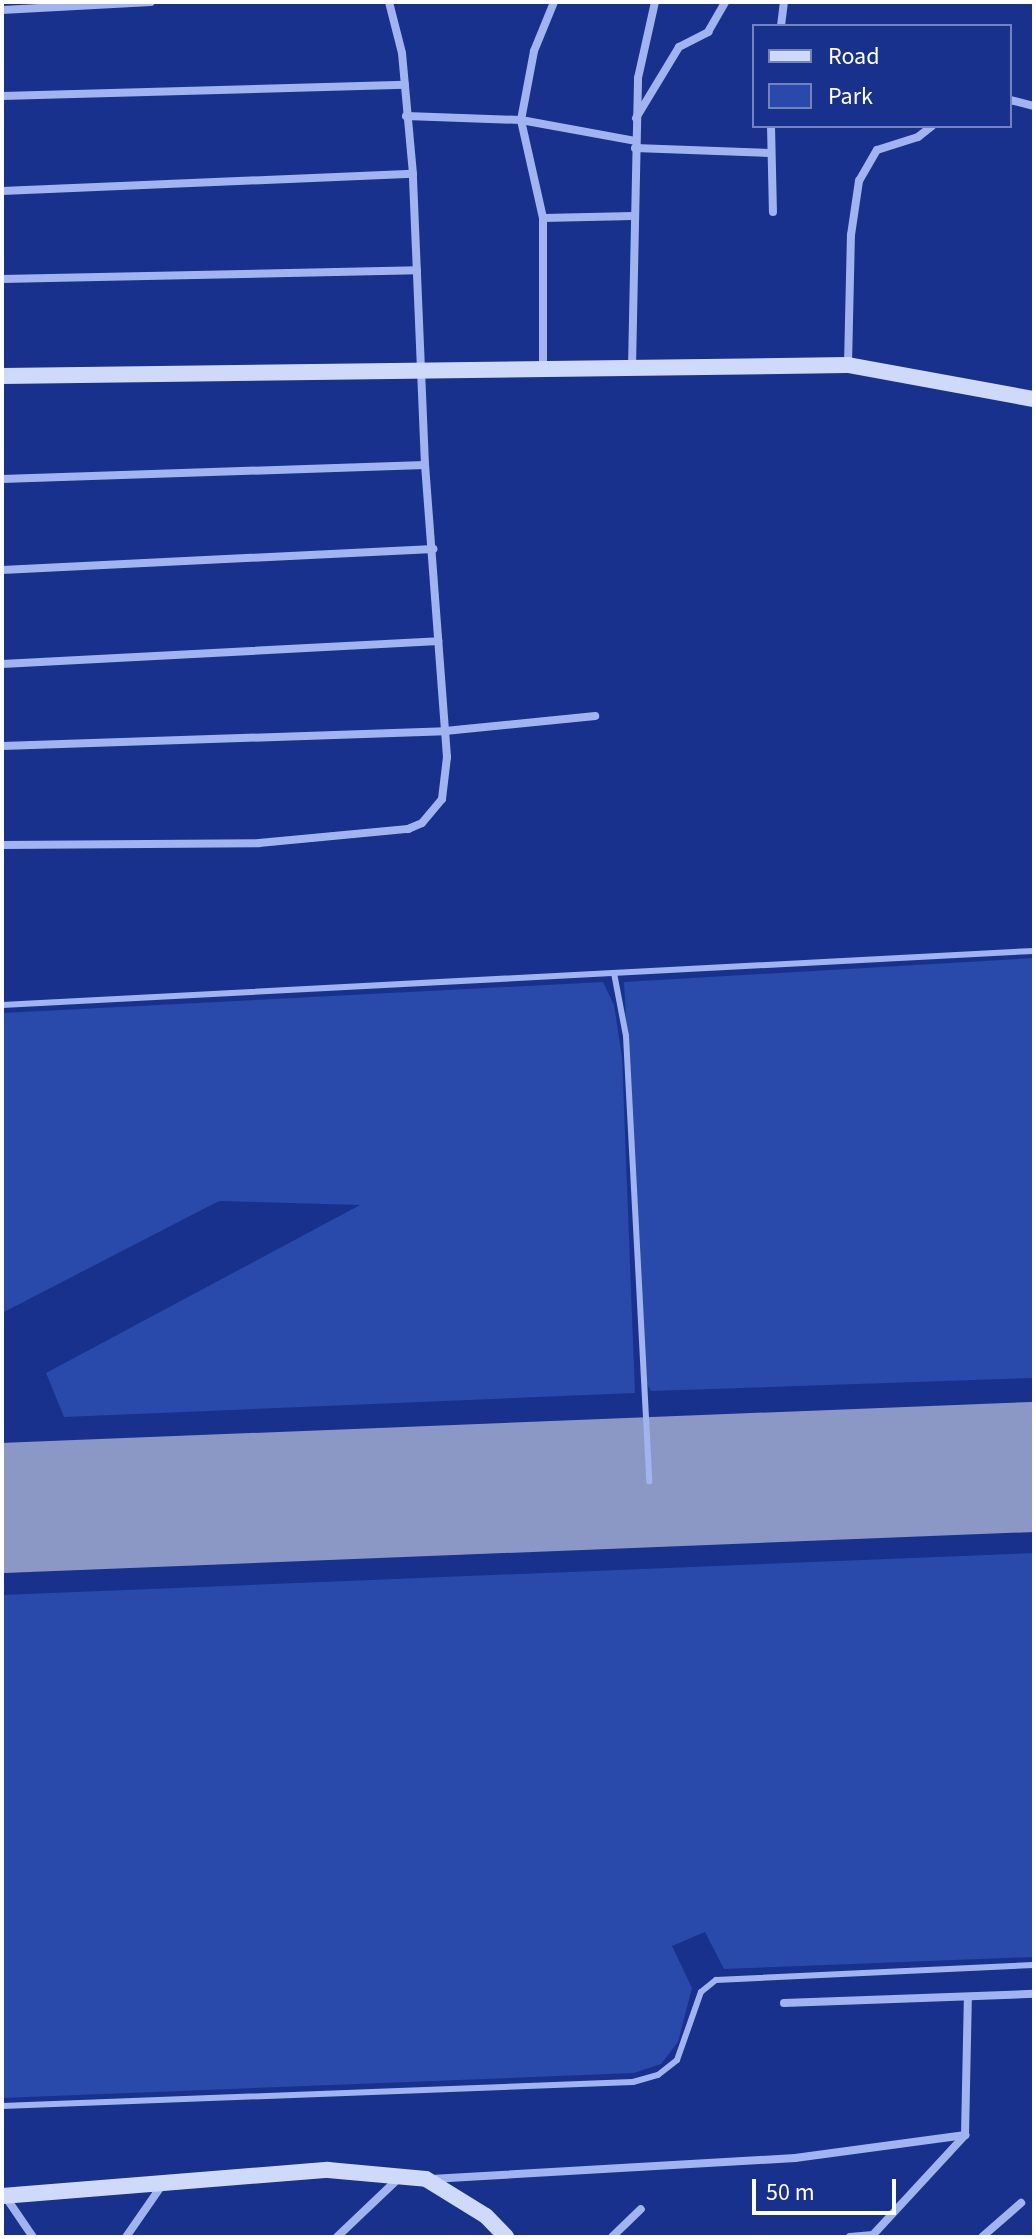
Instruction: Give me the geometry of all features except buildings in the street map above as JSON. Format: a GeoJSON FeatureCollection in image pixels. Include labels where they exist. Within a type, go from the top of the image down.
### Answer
{"type":"FeatureCollection","features":[{"type":"Feature","properties":{"kind":"street"},"geometry":{"type":"LineString","coordinates":[[2,10],[151,2]]}},
{"type":"Feature","properties":{"kind":"street"},"geometry":{"type":"LineString","coordinates":[[2,845],[259,843],[408,829],[422,823],[442,799],[445,731],[425,465],[424,369],[413,174],[405,85],[389,2]]}},
{"type":"Feature","properties":{"kind":"street"},"geometry":{"type":"LineString","coordinates":[[543,367],[543,218],[521,120],[534,51],[554,2]]}},
{"type":"Feature","properties":{"kind":"street"},"geometry":{"type":"LineString","coordinates":[[632,367],[638,78],[655,2]]}},
{"type":"Feature","properties":{"kind":"street"},"geometry":{"type":"LineString","coordinates":[[636,119],[679,47],[708,32],[725,2]]}},
{"type":"Feature","properties":{"kind":"street"},"geometry":{"type":"LineString","coordinates":[[781,24],[784,2]]}},
{"type":"Feature","properties":{"kind":"street"},"geometry":{"type":"LineString","coordinates":[[2,96],[405,85]]}},
{"type":"Feature","properties":{"kind":"street"},"geometry":{"type":"LineString","coordinates":[[1012,100],[1034,106]]}},
{"type":"Feature","properties":{"kind":"street"},"geometry":{"type":"LineString","coordinates":[[406,116],[521,120],[635,144],[771,153]]}},
{"type":"Feature","properties":{"kind":"street"},"geometry":{"type":"LineString","coordinates":[[771,128],[773,212]]}},
{"type":"Feature","properties":{"kind":"street"},"geometry":{"type":"LineString","coordinates":[[848,365],[851,235],[859,181],[877,150],[918,137],[929,128]]}},
{"type":"Feature","properties":{"kind":"street"},"geometry":{"type":"LineString","coordinates":[[2,191],[413,174]]}},
{"type":"Feature","properties":{"kind":"street"},"geometry":{"type":"LineString","coordinates":[[543,218],[633,216]]}},
{"type":"Feature","properties":{"kind":"street"},"geometry":{"type":"LineString","coordinates":[[2,279],[417,270]]}},
{"type":"Feature","properties":{"kind":"street"},"geometry":{"type":"LineString","coordinates":[[2,376],[848,365],[1034,399]]}},
{"type":"Feature","properties":{"kind":"street"},"geometry":{"type":"LineString","coordinates":[[2,479],[425,465]]}},
{"type":"Feature","properties":{"kind":"street"},"geometry":{"type":"LineString","coordinates":[[2,570],[433,549]]}},
{"type":"Feature","properties":{"kind":"street"},"geometry":{"type":"LineString","coordinates":[[2,664],[438,641]]}},
{"type":"Feature","properties":{"kind":"street"},"geometry":{"type":"LineString","coordinates":[[2,746],[445,731],[595,716]]}},
{"type":"Feature","properties":{"kind":"street"},"geometry":{"type":"LineString","coordinates":[[784,2003],[1034,1994]]}},
{"type":"Feature","properties":{"kind":"street"},"geometry":{"type":"LineString","coordinates":[[850,2237],[872,2236],[965,2135],[968,1997]]}},
{"type":"Feature","properties":{"kind":"street"},"geometry":{"type":"LineString","coordinates":[[4,2196],[328,2170],[426,2179],[795,2158],[965,2135]]}},
{"type":"Feature","properties":{"kind":"street"},"geometry":{"type":"LineString","coordinates":[[337,2237],[400,2177]]}},
{"type":"Feature","properties":{"kind":"street"},"geometry":{"type":"LineString","coordinates":[[426,2179],[486,2216],[506,2237]]}},
{"type":"Feature","properties":{"kind":"street"},"geometry":{"type":"LineString","coordinates":[[126,2237],[163,2183]]}},
{"type":"Feature","properties":{"kind":"street"},"geometry":{"type":"LineString","coordinates":[[4,2196],[33,2237]]}},
{"type":"Feature","properties":{"kind":"street"},"geometry":{"type":"LineString","coordinates":[[982,2237],[1021,2203]]}},
{"type":"Feature","properties":{"kind":"street"},"geometry":{"type":"LineString","coordinates":[[612,2237],[641,2209]]}},
{"type":"Feature","properties":{"kind":"lane"},"geometry":{"type":"LineString","coordinates":[[2,1005],[1034,951]]}},
{"type":"Feature","properties":{"kind":"lane"},"geometry":{"type":"LineString","coordinates":[[614,973],[626,1036],[649,1481]]}},
{"type":"Feature","properties":{"kind":"lane"},"geometry":{"type":"LineString","coordinates":[[2,2106],[633,2082],[658,2075],[677,2060],[701,1992],[716,1980],[1034,1965]]}},
{"type":"Feature","properties":{"kind":"green space"},"geometry":{"type":"Polygon","coordinates":[[[1034,958],[1034,1378],[651,1391],[646,1382],[624,982],[1034,958]]]}},
{"type":"Feature","properties":{"kind":"green space"},"geometry":{"type":"Polygon","coordinates":[[[603,982],[614,1005],[622,1057],[635,1393],[64,1417],[46,1373],[360,1205],[219,1201],[2,1313],[2,1013],[603,982]]]}},
{"type":"Feature","properties":{"kind":"green space"},"geometry":{"type":"Polygon","coordinates":[[[1034,1553],[1034,1957],[724,1969],[705,1932],[672,1946],[692,1988],[678,2042],[661,2064],[634,2073],[2,2098],[2,1595],[1034,1553]]]}},
{"type":"Feature","properties":{"kind":"runway"},"geometry":{"type":"LineString","coordinates":[[2,1508],[1034,1467]]}}]}
